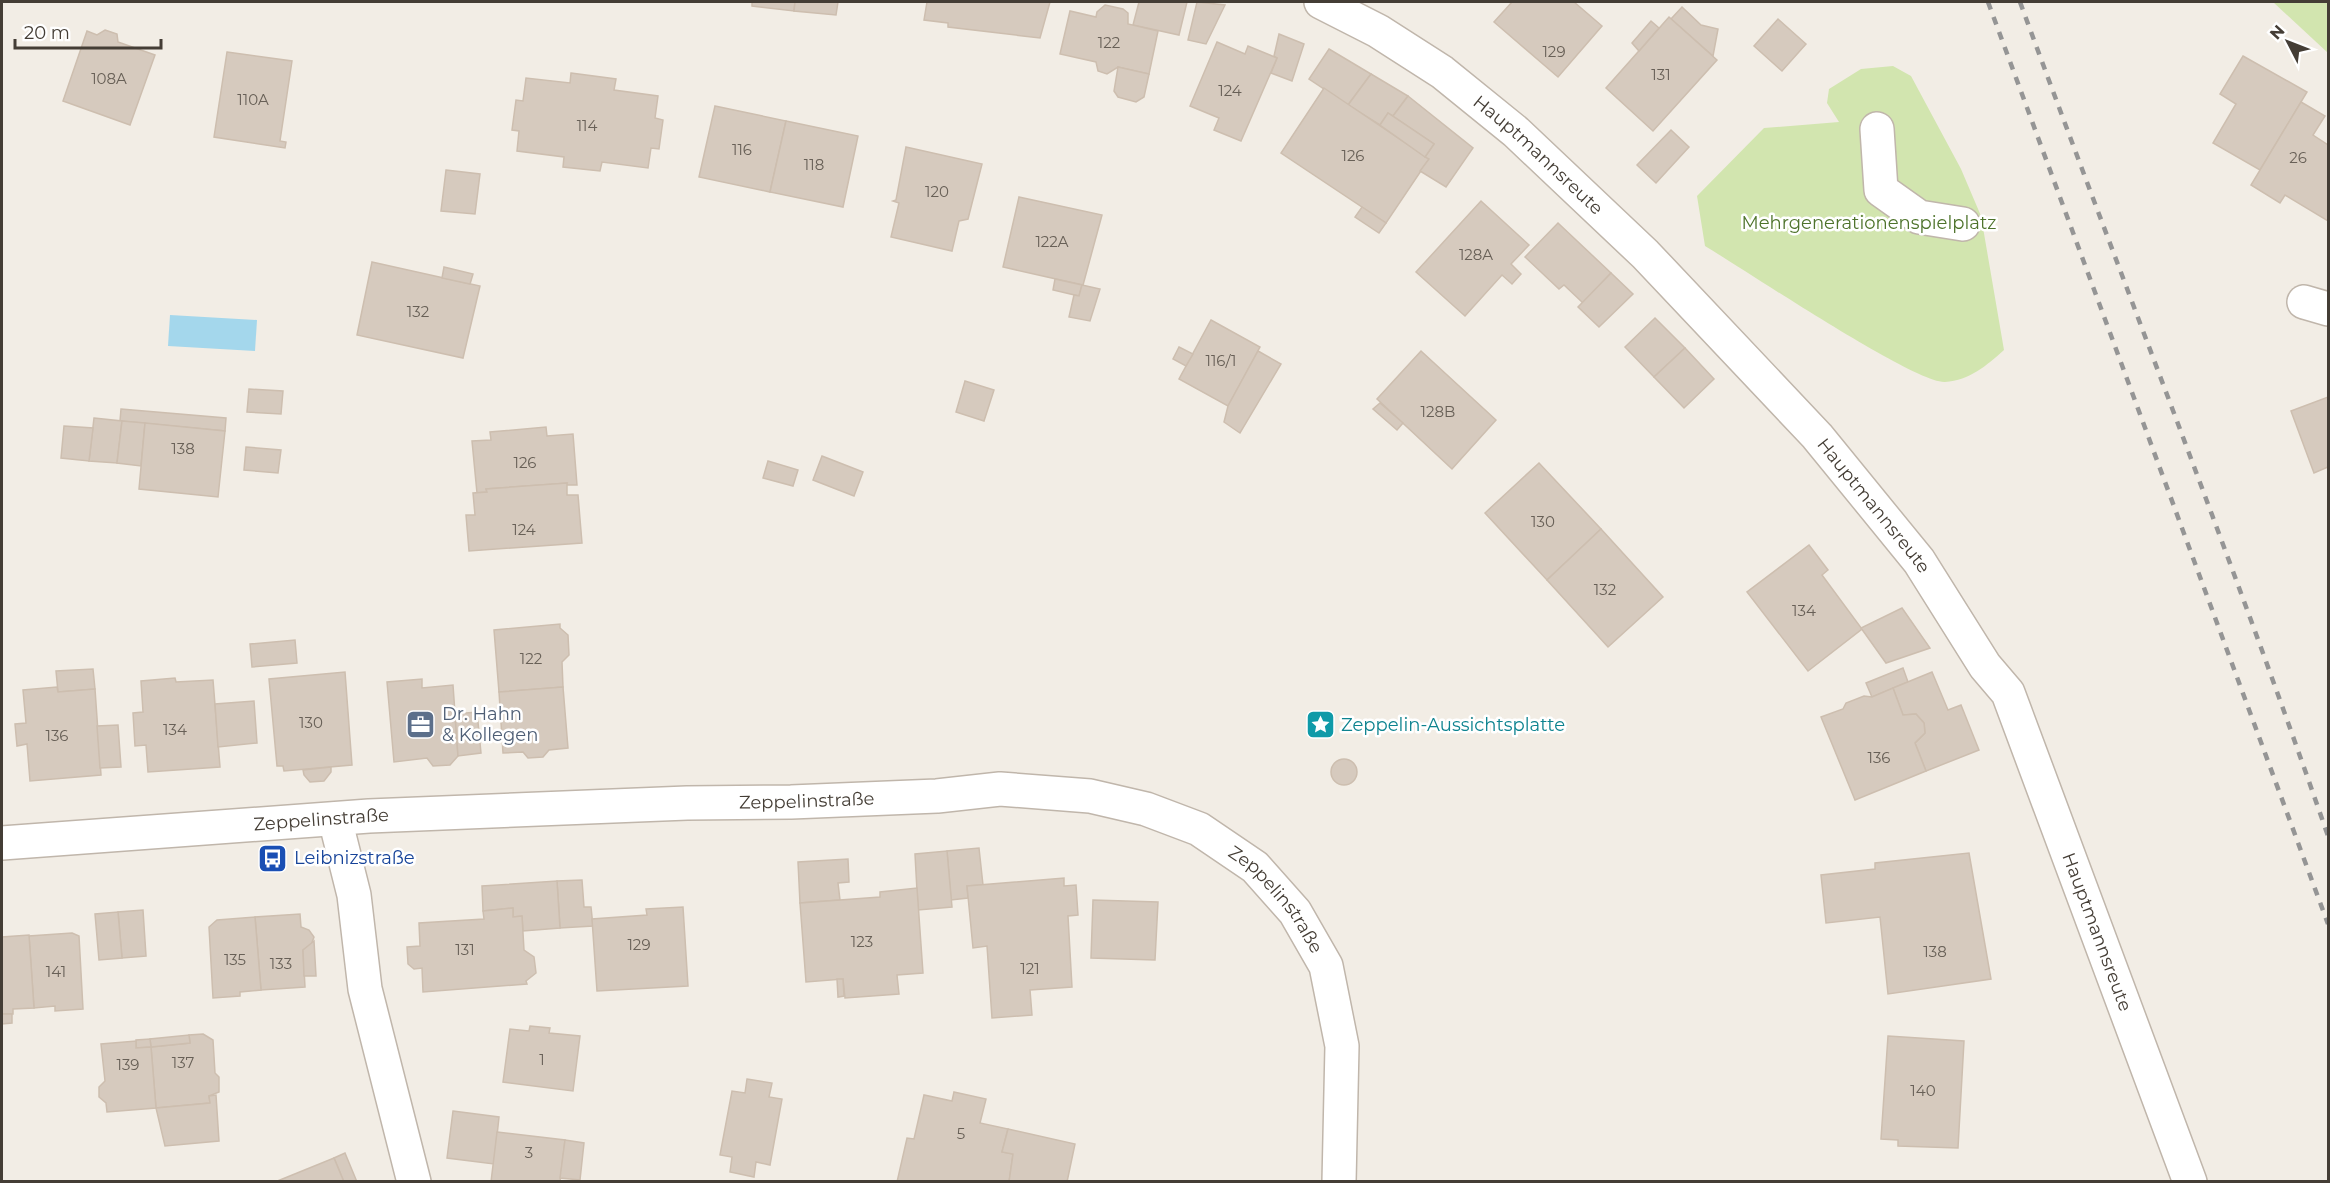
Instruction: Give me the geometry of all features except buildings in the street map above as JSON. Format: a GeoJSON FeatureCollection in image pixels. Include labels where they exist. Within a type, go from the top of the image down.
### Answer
{"type":"FeatureCollection","features":[{"type":"Feature","properties":{"kind":"street","name":"Hauptmannsreute"},"geometry":{"type":"LineString","coordinates":[[1321,2],[1378,31],[1442,72],[1516,132],[1586,195],[1817,436],[1919,561],[1984,666],[2008,693],[2190,1182]]}},
{"type":"Feature","properties":{"kind":"street"},"geometry":{"type":"LineString","coordinates":[[1877,129],[1881,190],[1919,217],[1962,224]]}},
{"type":"Feature","properties":{"kind":"street","name":"Zeppelinstraße"},"geometry":{"type":"LineString","coordinates":[[2,843],[335,819],[687,802],[802,802],[937,796],[1000,789],[1090,796],[1146,809],[1199,829],[1255,867],[1294,912],[1326,966],[1342,1046],[1339,1182]]}},
{"type":"Feature","properties":{"kind":"street"},"geometry":{"type":"LineString","coordinates":[[335,819],[354,895],[365,989],[414,1182]]}},
{"type":"Feature","properties":{"kind":"green space"},"geometry":{"type":"Polygon","coordinates":[[[2273,2],[2328,2],[2328,53],[2273,2]]]}},
{"type":"Feature","properties":{"kind":"green space","name":"Mehrgenerationenspielplatz"},"geometry":{"type":"Polygon","coordinates":[[[1893,66],[1911,76],[1961,169],[1981,216],[2004,350],[1977,371],[1954,381],[1945,382],[1928,378],[1900,365],[1705,246],[1697,196],[1764,128],[1839,122],[1827,103],[1829,89],[1861,69],[1893,66]]]}},
{"type":"Feature","properties":{"kind":"water"},"geometry":{"type":"Polygon","coordinates":[[[170,315],[257,320],[255,351],[168,346],[170,315]]]}},
{"type":"Feature","properties":{"kind":"railway"},"geometry":{"type":"LineString","coordinates":[[1988,2],[2328,924]]}},
{"type":"Feature","properties":{"kind":"railway"},"geometry":{"type":"LineString","coordinates":[[2020,2],[2215,522],[2328,836]]}},
{"type":"Feature","properties":{"kind":"place","name":"Dr. Hahn & Kollegen"},"geometry":{"type":"Point","coordinates":[421,724]}},
{"type":"Feature","properties":{"kind":"place","name":"Zeppelin-Aussichtsplatte"},"geometry":{"type":"Point","coordinates":[1320,725]}},
{"type":"Feature","properties":{"kind":"place","name":"Leibnizstraße"},"geometry":{"type":"Point","coordinates":[273,858]}}]}
